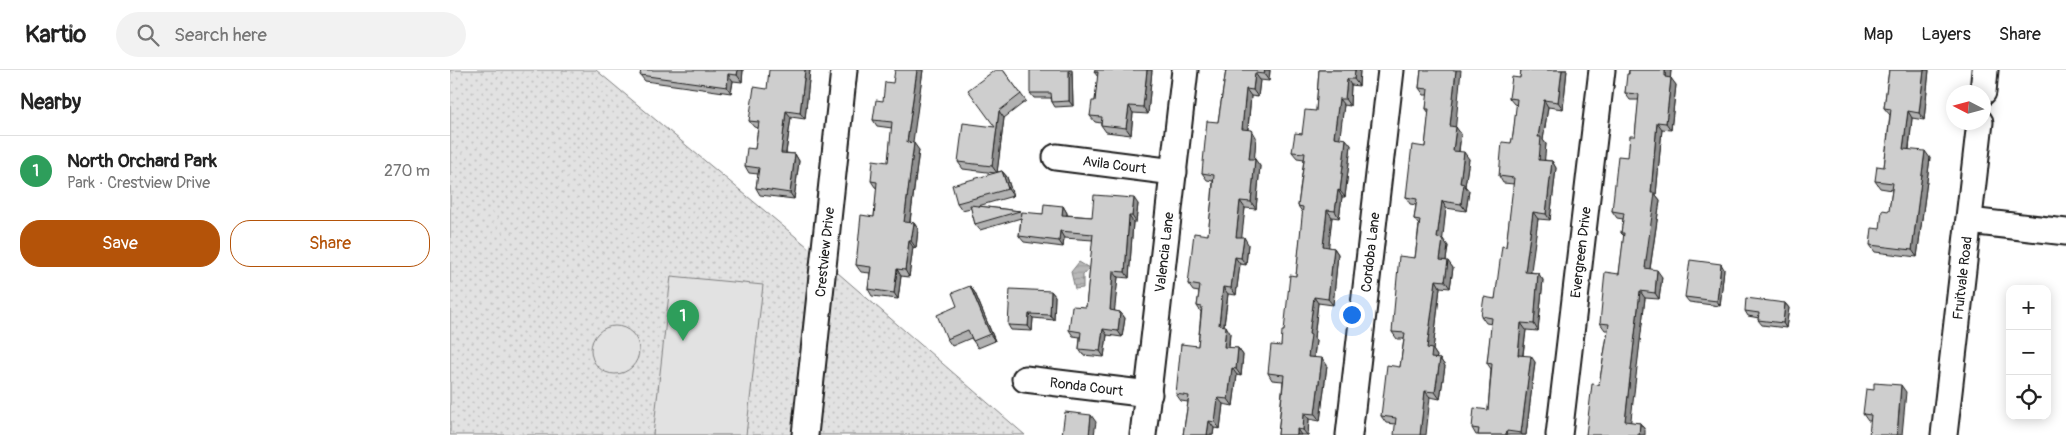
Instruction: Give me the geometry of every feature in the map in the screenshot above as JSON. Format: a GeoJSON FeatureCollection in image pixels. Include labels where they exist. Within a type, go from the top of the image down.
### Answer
{"type":"FeatureCollection","features":[{"type":"Feature","properties":{"kind":"street","name":"Crestview Drive"},"geometry":{"type":"LineString","coordinates":[[805,435],[844,70]]}},
{"type":"Feature","properties":{"kind":"street","name":"Valencia Lane"},"geometry":{"type":"LineString","coordinates":[[1144,435],[1185,70]]}},
{"type":"Feature","properties":{"kind":"street","name":"Cordoba Lane"},"geometry":{"type":"LineString","coordinates":[[1349,435],[1391,70]]}},
{"type":"Feature","properties":{"kind":"street","name":"Evergreen Drive"},"geometry":{"type":"LineString","coordinates":[[1559,435],[1602,70]]}},
{"type":"Feature","properties":{"kind":"street"},"geometry":{"type":"LineString","coordinates":[[1984,85],[1985,70]]}},
{"type":"Feature","properties":{"kind":"street","name":"Fruitvale Road"},"geometry":{"type":"LineString","coordinates":[[1944,435],[1979,130]]}},
{"type":"Feature","properties":{"kind":"street","name":"Avila Court"},"geometry":{"type":"LineString","coordinates":[[1056,158],[1174,172]]}},
{"type":"Feature","properties":{"kind":"street"},"geometry":{"type":"LineString","coordinates":[[1969,221],[2066,232]]}},
{"type":"Feature","properties":{"kind":"street","name":"Ronda Court"},"geometry":{"type":"LineString","coordinates":[[1025,379],[1149,394]]}},
{"type":"Feature","properties":{"kind":"shaded area"},"geometry":{"type":"Polygon","coordinates":[[[450,70],[596,70],[808,247],[1025,435],[450,435],[450,70]]]}},
{"type":"Feature","properties":{"kind":"shaded area"},"geometry":{"type":"Polygon","coordinates":[[[1079,262],[1089,268],[1083,275],[1083,288],[1075,289],[1071,272],[1079,262]]]}},
{"type":"Feature","properties":{"kind":"shaded area"},"geometry":{"type":"Polygon","coordinates":[[[671,276],[763,285],[746,435],[653,435],[671,276]]]}},
{"type":"Feature","properties":{"kind":"shaded area"},"geometry":{"type":"Polygon","coordinates":[[[615,326],[624,328],[632,333],[637,341],[639,350],[637,359],[632,367],[624,372],[615,374],[606,372],[598,367],[593,359],[591,350],[593,341],[598,333],[606,328],[615,326]]]}},
{"type":"Feature","properties":{"kind":"building"},"geometry":{"type":"Polygon","coordinates":[[[641,70],[738,70],[737,75],[728,74],[727,87],[640,75],[641,70]]]}},
{"type":"Feature","properties":{"kind":"building"},"geometry":{"type":"Polygon","coordinates":[[[769,70],[805,70],[800,113],[786,111],[781,153],[795,154],[790,193],[756,188],[759,168],[745,166],[747,148],[755,149],[759,122],[749,121],[754,87],[767,89],[769,70]]]}},
{"type":"Feature","properties":{"kind":"building"},"geometry":{"type":"Polygon","coordinates":[[[895,70],[917,70],[907,142],[914,143],[904,222],[914,223],[911,241],[909,241],[905,270],[897,269],[894,293],[868,289],[871,267],[856,265],[861,215],[874,217],[877,182],[871,181],[873,160],[888,162],[892,122],[873,120],[876,100],[883,101],[885,82],[893,83],[895,70]]]}},
{"type":"Feature","properties":{"kind":"building"},"geometry":{"type":"Polygon","coordinates":[[[995,70],[1003,70],[1021,94],[999,111],[992,166],[958,162],[963,123],[995,127],[968,90],[995,70]]]}},
{"type":"Feature","properties":{"kind":"building"},"geometry":{"type":"Polygon","coordinates":[[[1030,70],[1069,70],[1069,101],[1052,102],[1051,93],[1030,93],[1030,70]]]}},
{"type":"Feature","properties":{"kind":"building"},"geometry":{"type":"Polygon","coordinates":[[[1095,70],[1147,70],[1143,107],[1129,106],[1126,128],[1101,125],[1102,117],[1090,116],[1092,101],[1095,101],[1098,72],[1094,72],[1095,70]]]}},
{"type":"Feature","properties":{"kind":"building"},"geometry":{"type":"Polygon","coordinates":[[[1226,70],[1265,70],[1264,74],[1255,73],[1253,90],[1246,89],[1242,129],[1252,130],[1249,159],[1255,159],[1251,202],[1240,201],[1236,237],[1244,237],[1241,258],[1235,257],[1231,288],[1223,287],[1219,325],[1226,326],[1224,347],[1238,348],[1236,369],[1232,368],[1228,399],[1218,398],[1215,422],[1209,421],[1207,435],[1183,435],[1189,396],[1176,394],[1181,344],[1198,346],[1202,307],[1197,306],[1200,286],[1188,284],[1194,233],[1208,235],[1214,175],[1202,173],[1207,121],[1218,122],[1226,70]]]}},
{"type":"Feature","properties":{"kind":"building"},"geometry":{"type":"Polygon","coordinates":[[[1319,70],[1355,70],[1354,79],[1347,79],[1345,99],[1339,99],[1334,137],[1346,139],[1340,191],[1338,190],[1335,211],[1327,210],[1323,246],[1334,248],[1328,299],[1314,297],[1309,334],[1311,335],[1308,357],[1322,358],[1315,414],[1304,413],[1303,430],[1297,429],[1297,435],[1278,435],[1284,375],[1268,373],[1271,345],[1281,346],[1290,275],[1296,276],[1303,207],[1298,206],[1305,153],[1292,152],[1295,133],[1302,134],[1305,110],[1316,111],[1319,70]]]}},
{"type":"Feature","properties":{"kind":"building"},"geometry":{"type":"Polygon","coordinates":[[[1421,70],[1456,70],[1450,126],[1456,127],[1453,151],[1464,152],[1460,183],[1464,184],[1461,204],[1442,201],[1437,238],[1443,239],[1440,260],[1448,261],[1445,281],[1436,280],[1427,348],[1432,349],[1431,358],[1440,359],[1435,392],[1425,391],[1420,435],[1394,435],[1396,418],[1381,416],[1387,365],[1400,367],[1405,333],[1392,332],[1399,256],[1415,258],[1420,220],[1414,219],[1417,199],[1406,197],[1412,145],[1425,147],[1429,109],[1426,109],[1428,89],[1419,88],[1421,70]]]}},
{"type":"Feature","properties":{"kind":"building"},"geometry":{"type":"Polygon","coordinates":[[[1521,70],[1562,70],[1558,102],[1544,100],[1538,137],[1541,137],[1539,160],[1552,161],[1546,214],[1533,212],[1525,272],[1538,273],[1534,324],[1521,323],[1518,355],[1531,356],[1521,433],[1507,431],[1506,435],[1478,435],[1479,429],[1472,428],[1474,408],[1488,410],[1492,364],[1487,363],[1492,318],[1481,316],[1484,297],[1495,299],[1502,246],[1506,247],[1514,178],[1499,176],[1502,142],[1511,143],[1513,135],[1517,99],[1509,98],[1512,77],[1520,78],[1521,70]]]}},
{"type":"Feature","properties":{"kind":"building"},"geometry":{"type":"Polygon","coordinates":[[[1629,70],[1665,70],[1665,77],[1671,78],[1666,123],[1657,122],[1651,193],[1655,193],[1645,268],[1657,270],[1655,293],[1640,291],[1625,421],[1640,423],[1639,435],[1586,435],[1592,384],[1599,385],[1609,324],[1600,323],[1605,272],[1619,274],[1624,233],[1621,233],[1624,213],[1612,211],[1618,156],[1628,157],[1630,136],[1635,136],[1639,94],[1625,93],[1629,70]]]}},
{"type":"Feature","properties":{"kind":"building"},"geometry":{"type":"Polygon","coordinates":[[[1889,70],[1924,70],[1919,113],[1908,111],[1903,149],[1925,151],[1912,250],[1870,245],[1872,228],[1880,229],[1882,210],[1889,211],[1893,183],[1875,181],[1877,166],[1884,167],[1891,109],[1884,108],[1889,70]]]}},
{"type":"Feature","properties":{"kind":"building"},"geometry":{"type":"Polygon","coordinates":[[[1002,171],[1008,189],[957,203],[952,185],[1002,171]]]}},
{"type":"Feature","properties":{"kind":"building"},"geometry":{"type":"Polygon","coordinates":[[[1094,195],[1134,198],[1132,216],[1129,216],[1125,272],[1113,271],[1110,310],[1120,312],[1118,331],[1103,329],[1100,351],[1079,349],[1081,332],[1069,330],[1072,306],[1086,307],[1093,234],[1060,231],[1059,241],[1019,236],[1022,212],[1043,214],[1044,204],[1063,206],[1062,215],[1092,217],[1094,195]]]}},
{"type":"Feature","properties":{"kind":"building"},"geometry":{"type":"Polygon","coordinates":[[[970,205],[1020,211],[975,224],[970,205]]]}},
{"type":"Feature","properties":{"kind":"building"},"geometry":{"type":"Polygon","coordinates":[[[1690,260],[1721,264],[1717,301],[1685,297],[1690,260]]]}},
{"type":"Feature","properties":{"kind":"building"},"geometry":{"type":"Polygon","coordinates":[[[970,286],[990,334],[973,341],[968,330],[947,339],[937,315],[957,306],[952,293],[970,286]]]}},
{"type":"Feature","properties":{"kind":"building"},"geometry":{"type":"Polygon","coordinates":[[[1010,289],[1051,291],[1050,315],[1029,314],[1028,326],[1008,325],[1010,289]]]}},
{"type":"Feature","properties":{"kind":"building"},"geometry":{"type":"Polygon","coordinates":[[[1746,298],[1785,303],[1783,323],[1758,320],[1759,313],[1745,311],[1746,298]]]}},
{"type":"Feature","properties":{"kind":"building"},"geometry":{"type":"Polygon","coordinates":[[[1874,383],[1901,385],[1897,435],[1869,435],[1871,415],[1863,414],[1866,389],[1874,390],[1874,383]]]}},
{"type":"Feature","properties":{"kind":"building"},"geometry":{"type":"Polygon","coordinates":[[[1065,412],[1091,415],[1089,435],[1062,435],[1065,412]]]}},
{"type":"Feature","properties":{"kind":"place","name":"North Orchard Park"},"geometry":{"type":"Point","coordinates":[683,341]}}]}
